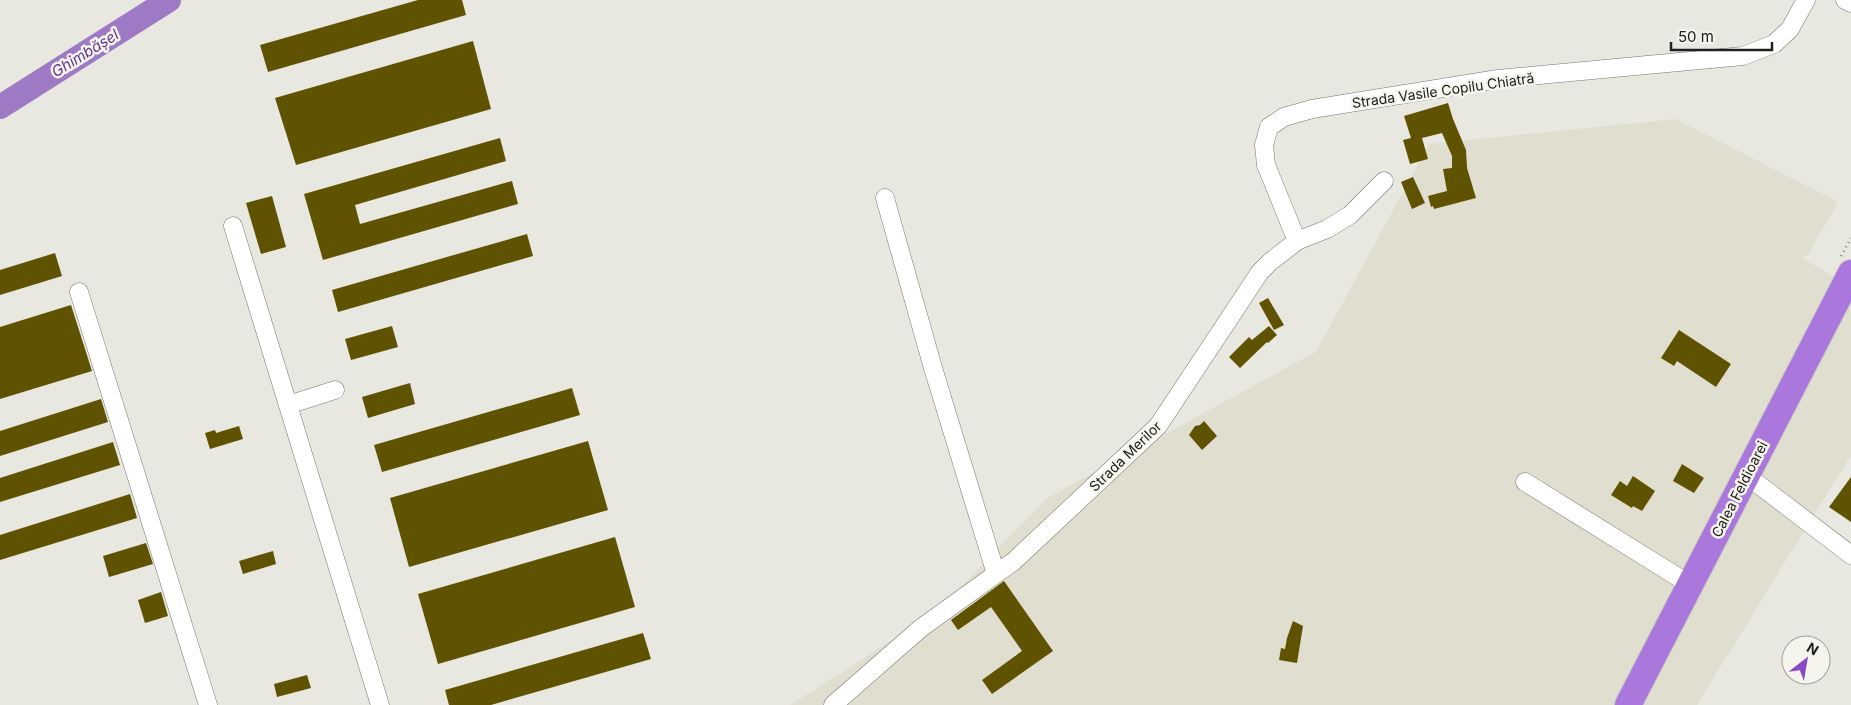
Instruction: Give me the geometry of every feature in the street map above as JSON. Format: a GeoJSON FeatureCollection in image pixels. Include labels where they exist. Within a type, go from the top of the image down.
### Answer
{"type":"FeatureCollection","features":[{"type":"Feature","properties":{"kind":"highway","name":"Calea Feldioarei"},"geometry":{"type":"LineString","coordinates":[[1628,705],[1851,272]]}},
{"type":"Feature","properties":{"kind":"street","name":"Strada Vasile Copilu Chiatră"},"geometry":{"type":"LineString","coordinates":[[1297,241],[1266,165],[1264,145],[1269,127],[1284,117],[1312,109],[1498,79],[1743,56],[1774,44],[1790,29],[1806,0]]}},
{"type":"Feature","properties":{"kind":"street"},"geometry":{"type":"LineString","coordinates":[[1845,0],[1851,3]]}},
{"type":"Feature","properties":{"kind":"street","name":"Strada Merilor"},"geometry":{"type":"LineString","coordinates":[[833,705],[921,628],[1014,561],[1158,426],[1260,272],[1297,241],[1327,229],[1350,215],[1384,181]]}},
{"type":"Feature","properties":{"kind":"street"},"geometry":{"type":"LineString","coordinates":[[885,198],[933,368],[996,574]]}},
{"type":"Feature","properties":{"kind":"street"},"geometry":{"type":"LineString","coordinates":[[233,226],[380,705]]}},
{"type":"Feature","properties":{"kind":"street"},"geometry":{"type":"LineString","coordinates":[[80,292],[208,705]]}},
{"type":"Feature","properties":{"kind":"street"},"geometry":{"type":"LineString","coordinates":[[288,405],[335,390]]}},
{"type":"Feature","properties":{"kind":"street"},"geometry":{"type":"LineString","coordinates":[[1746,475],[1851,555]]}},
{"type":"Feature","properties":{"kind":"street"},"geometry":{"type":"LineString","coordinates":[[1525,482],[1689,584]]}},
{"type":"Feature","properties":{"kind":"shaded area"},"geometry":{"type":"Polygon","coordinates":[[[1676,119],[1838,202],[1809,253],[1802,258],[1851,287],[1851,455],[1697,705],[790,705],[937,612],[1047,498],[1316,352],[1429,144],[1676,119]]]}},
{"type":"Feature","properties":{"kind":"building"},"geometry":{"type":"Polygon","coordinates":[[[418,0],[462,0],[466,15],[268,72],[260,45],[418,0]]]}},
{"type":"Feature","properties":{"kind":"building"},"geometry":{"type":"Polygon","coordinates":[[[473,41],[491,109],[296,165],[275,98],[473,41]]]}},
{"type":"Feature","properties":{"kind":"building"},"geometry":{"type":"Polygon","coordinates":[[[1448,103],[1466,150],[1467,168],[1476,198],[1434,209],[1433,206],[1431,207],[1428,196],[1447,191],[1443,169],[1452,168],[1452,156],[1442,133],[1422,138],[1428,159],[1410,164],[1403,140],[1411,138],[1404,116],[1448,103]]]}},
{"type":"Feature","properties":{"kind":"building"},"geometry":{"type":"Polygon","coordinates":[[[500,138],[506,161],[355,205],[360,224],[512,181],[518,204],[323,260],[304,194],[500,138]]]}},
{"type":"Feature","properties":{"kind":"building"},"geometry":{"type":"Polygon","coordinates":[[[1413,177],[1425,203],[1412,209],[1401,182],[1413,177]]]}},
{"type":"Feature","properties":{"kind":"building"},"geometry":{"type":"Polygon","coordinates":[[[272,196],[286,247],[261,254],[246,203],[272,196]]]}},
{"type":"Feature","properties":{"kind":"building"},"geometry":{"type":"Polygon","coordinates":[[[527,234],[533,256],[338,312],[332,290],[527,234]]]}},
{"type":"Feature","properties":{"kind":"building"},"geometry":{"type":"Polygon","coordinates":[[[55,253],[62,276],[0,295],[0,270],[55,253]]]}},
{"type":"Feature","properties":{"kind":"building"},"geometry":{"type":"Polygon","coordinates":[[[1268,298],[1284,325],[1274,330],[1259,303],[1268,298]]]}},
{"type":"Feature","properties":{"kind":"building"},"geometry":{"type":"Polygon","coordinates":[[[71,305],[92,371],[0,399],[0,327],[71,305]]]}},
{"type":"Feature","properties":{"kind":"building"},"geometry":{"type":"Polygon","coordinates":[[[392,326],[398,347],[351,360],[345,339],[392,326]]]}},
{"type":"Feature","properties":{"kind":"building"},"geometry":{"type":"Polygon","coordinates":[[[1269,326],[1277,335],[1240,368],[1229,357],[1249,337],[1252,340],[1269,326]]]}},
{"type":"Feature","properties":{"kind":"building"},"geometry":{"type":"Polygon","coordinates":[[[1679,330],[1731,364],[1716,387],[1677,361],[1674,366],[1661,358],[1679,330]]]}},
{"type":"Feature","properties":{"kind":"building"},"geometry":{"type":"Polygon","coordinates":[[[410,383],[415,404],[368,418],[362,397],[410,383]]]}},
{"type":"Feature","properties":{"kind":"building"},"geometry":{"type":"Polygon","coordinates":[[[572,388],[580,415],[382,472],[374,445],[572,388]]]}},
{"type":"Feature","properties":{"kind":"building"},"geometry":{"type":"Polygon","coordinates":[[[101,399],[108,422],[0,456],[0,431],[101,399]]]}},
{"type":"Feature","properties":{"kind":"building"},"geometry":{"type":"Polygon","coordinates":[[[1204,421],[1217,436],[1202,450],[1189,435],[1195,426],[1200,425],[1204,421]]]}},
{"type":"Feature","properties":{"kind":"building"},"geometry":{"type":"Polygon","coordinates":[[[239,426],[243,439],[210,449],[205,433],[215,430],[216,433],[239,426]]]}},
{"type":"Feature","properties":{"kind":"building"},"geometry":{"type":"Polygon","coordinates":[[[588,441],[608,510],[409,567],[390,498],[588,441]]]}},
{"type":"Feature","properties":{"kind":"building"},"geometry":{"type":"Polygon","coordinates":[[[113,442],[120,465],[0,502],[0,478],[113,442]]]}},
{"type":"Feature","properties":{"kind":"building"},"geometry":{"type":"Polygon","coordinates":[[[1682,464],[1704,478],[1694,493],[1673,481],[1682,464]]]}},
{"type":"Feature","properties":{"kind":"building"},"geometry":{"type":"Polygon","coordinates":[[[1633,476],[1655,491],[1642,511],[1633,506],[1632,508],[1611,495],[1620,481],[1627,486],[1633,476]]]}},
{"type":"Feature","properties":{"kind":"building"},"geometry":{"type":"Polygon","coordinates":[[[1851,477],[1851,522],[1829,507],[1851,477]]]}},
{"type":"Feature","properties":{"kind":"building"},"geometry":{"type":"Polygon","coordinates":[[[130,494],[137,518],[0,560],[0,535],[130,494]]]}},
{"type":"Feature","properties":{"kind":"building"},"geometry":{"type":"Polygon","coordinates":[[[615,537],[635,607],[438,664],[418,594],[615,537]]]}},
{"type":"Feature","properties":{"kind":"building"},"geometry":{"type":"Polygon","coordinates":[[[146,543],[153,564],[109,577],[103,556],[146,543]]]}},
{"type":"Feature","properties":{"kind":"building"},"geometry":{"type":"Polygon","coordinates":[[[273,551],[276,564],[243,574],[239,561],[273,551]]]}},
{"type":"Feature","properties":{"kind":"building"},"geometry":{"type":"Polygon","coordinates":[[[1004,581],[1053,651],[992,694],[982,680],[1022,651],[991,607],[958,630],[951,620],[1004,581]]]}},
{"type":"Feature","properties":{"kind":"building"},"geometry":{"type":"Polygon","coordinates":[[[161,592],[168,616],[145,623],[138,600],[161,592]]]}},
{"type":"Feature","properties":{"kind":"building"},"geometry":{"type":"Polygon","coordinates":[[[1293,621],[1303,626],[1297,663],[1279,660],[1281,648],[1285,649],[1293,621]]]}},
{"type":"Feature","properties":{"kind":"building"},"geometry":{"type":"Polygon","coordinates":[[[643,633],[651,659],[491,705],[449,705],[445,690],[643,633]]]}},
{"type":"Feature","properties":{"kind":"building"},"geometry":{"type":"Polygon","coordinates":[[[307,675],[311,688],[277,697],[274,684],[307,675]]]}},
{"type":"Feature","properties":{"kind":"waterway","name":"Ghimbășel"},"geometry":{"type":"LineString","coordinates":[[0,107],[169,0]]}}]}
